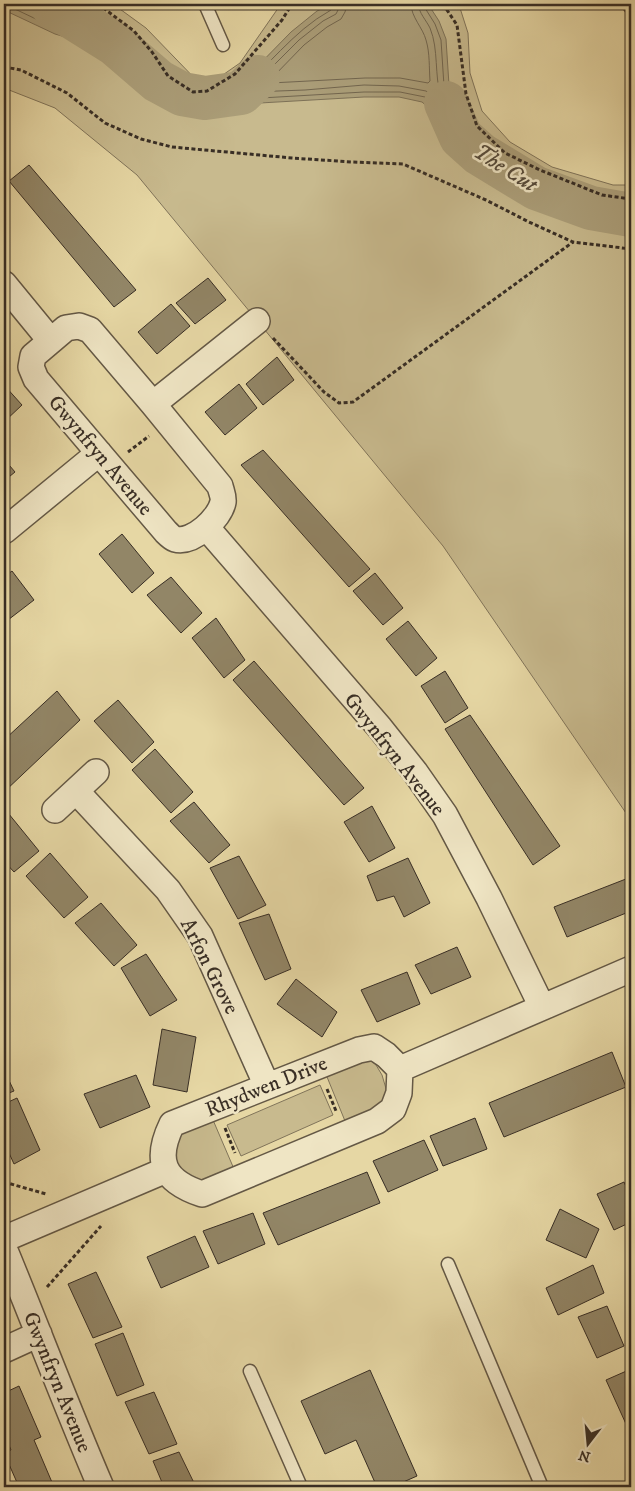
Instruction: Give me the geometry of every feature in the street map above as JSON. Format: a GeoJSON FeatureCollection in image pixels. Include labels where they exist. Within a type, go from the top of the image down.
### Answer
{"type":"FeatureCollection","features":[{"type":"Feature","properties":{"kind":"street"},"geometry":{"type":"LineString","coordinates":[[4,284],[50,340]]}},
{"type":"Feature","properties":{"kind":"street"},"geometry":{"type":"LineString","coordinates":[[160,412],[258,321]]}},
{"type":"Feature","properties":{"kind":"street","name":"Gwynfryn Avenue"},"geometry":{"type":"LineString","coordinates":[[79,326],[90,330],[160,412],[220,486],[224,501],[219,512],[207,528],[186,539],[175,539],[166,532],[36,379],[31,367],[33,356],[50,340],[66,328],[79,326]]}},
{"type":"Feature","properties":{"kind":"street"},"geometry":{"type":"LineString","coordinates":[[4,531],[104,460]]}},
{"type":"Feature","properties":{"kind":"street","name":"Gwynfryn Avenue"},"geometry":{"type":"LineString","coordinates":[[207,528],[415,772],[444,815],[489,898],[542,1007]]}},
{"type":"Feature","properties":{"kind":"street"},"geometry":{"type":"LineString","coordinates":[[56,810],[96,772]]}},
{"type":"Feature","properties":{"kind":"street","name":"Arfon Grove"},"geometry":{"type":"LineString","coordinates":[[76,791],[168,890],[200,936],[267,1086]]}},
{"type":"Feature","properties":{"kind":"street"},"geometry":{"type":"LineString","coordinates":[[4,1239],[166,1170],[175,1182],[186,1189],[202,1194],[345,1135],[377,1121],[393,1109],[399,1093],[400,1069],[631,969]]}},
{"type":"Feature","properties":{"kind":"street","name":"Rhydwen Drive"},"geometry":{"type":"LineString","coordinates":[[166,1170],[164,1152],[166,1138],[172,1124],[359,1050],[374,1047],[386,1055],[400,1069]]}},
{"type":"Feature","properties":{"kind":"street","name":"Gwynfryn Avenue"},"geometry":{"type":"LineString","coordinates":[[4,1248],[72,1421],[101,1487]]}},
{"type":"Feature","properties":{"kind":"street"},"geometry":{"type":"LineString","coordinates":[[4,1350],[39,1334]]}},
{"type":"Feature","properties":{"kind":"lane"},"geometry":{"type":"LineString","coordinates":[[205,4],[223,45]]}},
{"type":"Feature","properties":{"kind":"lane"},"geometry":{"type":"LineString","coordinates":[[628,4],[631,8]]}},
{"type":"Feature","properties":{"kind":"lane"},"geometry":{"type":"LineString","coordinates":[[448,1264],[542,1487]]}},
{"type":"Feature","properties":{"kind":"lane"},"geometry":{"type":"LineString","coordinates":[[250,1371],[301,1487]]}},
{"type":"Feature","properties":{"kind":"path"},"geometry":{"type":"LineString","coordinates":[[98,4],[134,31],[152,52],[168,76],[192,92],[207,91],[236,74],[282,20],[292,4]]}},
{"type":"Feature","properties":{"kind":"path"},"geometry":{"type":"LineString","coordinates":[[443,4],[457,25],[466,94],[477,126],[505,153],[540,170],[602,195],[631,199]]}},
{"type":"Feature","properties":{"kind":"path"},"geometry":{"type":"LineString","coordinates":[[4,66],[21,70],[67,93],[105,123],[141,139],[172,148],[292,158],[403,164],[486,200],[573,242],[631,250]]}},
{"type":"Feature","properties":{"kind":"path"},"geometry":{"type":"LineString","coordinates":[[258,321],[324,392],[338,403],[353,402],[573,242]]}},
{"type":"Feature","properties":{"kind":"path"},"geometry":{"type":"LineString","coordinates":[[104,460],[160,412]]}},
{"type":"Feature","properties":{"kind":"path"},"geometry":{"type":"LineString","coordinates":[[318,1066],[345,1135]]}},
{"type":"Feature","properties":{"kind":"path"},"geometry":{"type":"LineString","coordinates":[[216,1106],[244,1177]]}},
{"type":"Feature","properties":{"kind":"path"},"geometry":{"type":"LineString","coordinates":[[28,1308],[104,1222],[95,1200]]}},
{"type":"Feature","properties":{"kind":"shaded area"},"geometry":{"type":"Polygon","coordinates":[[[4,4],[113,4],[146,28],[204,88],[240,63],[281,4],[457,4],[468,33],[470,73],[482,111],[510,142],[552,167],[613,185],[631,185],[631,815],[628,816],[443,546],[137,175],[55,108],[4,88],[4,4]]]}},
{"type":"Feature","properties":{"kind":"shaded area"},"geometry":{"type":"Polygon","coordinates":[[[359,1058],[370,1060],[376,1065],[382,1075],[387,1092],[380,1107],[345,1121],[325,1072],[359,1058]]]}},
{"type":"Feature","properties":{"kind":"shaded area"},"geometry":{"type":"Polygon","coordinates":[[[320,1085],[333,1115],[241,1156],[227,1125],[320,1085]]]}},
{"type":"Feature","properties":{"kind":"shaded area"},"geometry":{"type":"Polygon","coordinates":[[[213,1120],[234,1169],[197,1185],[176,1167],[171,1143],[176,1135],[213,1120]]]}},
{"type":"Feature","properties":{"kind":"water"},"geometry":{"type":"Polygon","coordinates":[[[4,4],[79,4],[90,11],[130,46],[158,81],[123,59],[93,45],[55,34],[4,10],[4,4]]]}},
{"type":"Feature","properties":{"kind":"water"},"geometry":{"type":"Polygon","coordinates":[[[332,4],[428,4],[439,21],[446,39],[449,85],[465,127],[480,144],[519,178],[458,140],[443,120],[422,102],[399,97],[364,97],[243,104],[205,98],[232,88],[247,77],[291,32],[317,11],[332,4]]]}},
{"type":"Feature","properties":{"kind":"building"},"geometry":{"type":"Polygon","coordinates":[[[29,165],[136,290],[114,307],[9,181],[29,165]]]}},
{"type":"Feature","properties":{"kind":"building"},"geometry":{"type":"Polygon","coordinates":[[[208,278],[226,300],[195,324],[176,303],[208,278]]]}},
{"type":"Feature","properties":{"kind":"building"},"geometry":{"type":"Polygon","coordinates":[[[171,304],[190,326],[157,354],[138,332],[171,304]]]}},
{"type":"Feature","properties":{"kind":"building"},"geometry":{"type":"Polygon","coordinates":[[[277,357],[294,380],[263,405],[246,384],[277,357]]]}},
{"type":"Feature","properties":{"kind":"building"},"geometry":{"type":"Polygon","coordinates":[[[239,384],[257,408],[225,435],[205,412],[239,384]]]}},
{"type":"Feature","properties":{"kind":"building"},"geometry":{"type":"Polygon","coordinates":[[[4,385],[22,405],[4,422],[4,385]]]}},
{"type":"Feature","properties":{"kind":"building"},"geometry":{"type":"Polygon","coordinates":[[[263,450],[370,569],[349,587],[241,465],[263,450]]]}},
{"type":"Feature","properties":{"kind":"building"},"geometry":{"type":"Polygon","coordinates":[[[4,459],[15,472],[4,481],[4,459]]]}},
{"type":"Feature","properties":{"kind":"building"},"geometry":{"type":"Polygon","coordinates":[[[122,534],[154,573],[132,593],[99,554],[122,534]]]}},
{"type":"Feature","properties":{"kind":"building"},"geometry":{"type":"Polygon","coordinates":[[[12,571],[34,600],[4,623],[4,577],[12,571]]]}},
{"type":"Feature","properties":{"kind":"building"},"geometry":{"type":"Polygon","coordinates":[[[375,573],[403,608],[383,625],[353,591],[375,573]]]}},
{"type":"Feature","properties":{"kind":"building"},"geometry":{"type":"Polygon","coordinates":[[[171,577],[202,613],[181,633],[147,595],[171,577]]]}},
{"type":"Feature","properties":{"kind":"building"},"geometry":{"type":"Polygon","coordinates":[[[216,618],[245,660],[224,678],[192,638],[216,618]]]}},
{"type":"Feature","properties":{"kind":"building"},"geometry":{"type":"Polygon","coordinates":[[[408,621],[437,658],[416,676],[386,639],[408,621]]]}},
{"type":"Feature","properties":{"kind":"building"},"geometry":{"type":"Polygon","coordinates":[[[254,661],[364,788],[344,805],[233,680],[254,661]]]}},
{"type":"Feature","properties":{"kind":"building"},"geometry":{"type":"Polygon","coordinates":[[[445,671],[468,708],[445,723],[421,686],[445,671]]]}},
{"type":"Feature","properties":{"kind":"building"},"geometry":{"type":"Polygon","coordinates":[[[57,691],[80,720],[4,792],[4,740],[57,691]]]}},
{"type":"Feature","properties":{"kind":"building"},"geometry":{"type":"Polygon","coordinates":[[[118,700],[154,742],[132,763],[94,721],[118,700]]]}},
{"type":"Feature","properties":{"kind":"building"},"geometry":{"type":"Polygon","coordinates":[[[470,715],[560,846],[533,865],[445,729],[470,715]]]}},
{"type":"Feature","properties":{"kind":"building"},"geometry":{"type":"Polygon","coordinates":[[[155,749],[193,792],[171,813],[132,770],[155,749]]]}},
{"type":"Feature","properties":{"kind":"building"},"geometry":{"type":"Polygon","coordinates":[[[194,802],[230,845],[209,863],[170,821],[194,802]]]}},
{"type":"Feature","properties":{"kind":"building"},"geometry":{"type":"Polygon","coordinates":[[[372,806],[395,848],[369,862],[344,822],[372,806]]]}},
{"type":"Feature","properties":{"kind":"building"},"geometry":{"type":"Polygon","coordinates":[[[4,808],[39,851],[14,872],[4,861],[4,808]]]}},
{"type":"Feature","properties":{"kind":"building"},"geometry":{"type":"Polygon","coordinates":[[[50,853],[88,897],[64,918],[26,876],[50,853]]]}},
{"type":"Feature","properties":{"kind":"building"},"geometry":{"type":"Polygon","coordinates":[[[239,856],[266,905],[238,919],[210,868],[239,856]]]}},
{"type":"Feature","properties":{"kind":"building"},"geometry":{"type":"Polygon","coordinates":[[[408,858],[430,903],[404,917],[394,896],[377,901],[367,876],[408,858]]]}},
{"type":"Feature","properties":{"kind":"building"},"geometry":{"type":"Polygon","coordinates":[[[631,877],[631,911],[567,937],[554,907],[631,877]]]}},
{"type":"Feature","properties":{"kind":"building"},"geometry":{"type":"Polygon","coordinates":[[[101,903],[137,945],[114,966],[75,923],[101,903]]]}},
{"type":"Feature","properties":{"kind":"building"},"geometry":{"type":"Polygon","coordinates":[[[269,914],[291,969],[265,980],[239,923],[269,914]]]}},
{"type":"Feature","properties":{"kind":"building"},"geometry":{"type":"Polygon","coordinates":[[[457,947],[471,977],[431,994],[415,965],[457,947]]]}},
{"type":"Feature","properties":{"kind":"building"},"geometry":{"type":"Polygon","coordinates":[[[146,954],[177,1000],[150,1016],[121,968],[146,954]]]}},
{"type":"Feature","properties":{"kind":"building"},"geometry":{"type":"Polygon","coordinates":[[[407,972],[420,1004],[377,1022],[361,990],[407,972]]]}},
{"type":"Feature","properties":{"kind":"building"},"geometry":{"type":"Polygon","coordinates":[[[296,979],[337,1012],[322,1037],[277,1004],[296,979]]]}},
{"type":"Feature","properties":{"kind":"building"},"geometry":{"type":"Polygon","coordinates":[[[162,1029],[196,1037],[187,1092],[153,1085],[162,1029]]]}},
{"type":"Feature","properties":{"kind":"building"},"geometry":{"type":"Polygon","coordinates":[[[612,1052],[626,1087],[504,1137],[489,1103],[612,1052]]]}},
{"type":"Feature","properties":{"kind":"building"},"geometry":{"type":"Polygon","coordinates":[[[4,1070],[14,1091],[4,1095],[4,1070]]]}},
{"type":"Feature","properties":{"kind":"building"},"geometry":{"type":"Polygon","coordinates":[[[136,1075],[150,1107],[100,1128],[84,1094],[136,1075]]]}},
{"type":"Feature","properties":{"kind":"building"},"geometry":{"type":"Polygon","coordinates":[[[17,1098],[40,1150],[14,1164],[4,1142],[4,1104],[17,1098]]]}},
{"type":"Feature","properties":{"kind":"building"},"geometry":{"type":"Polygon","coordinates":[[[475,1118],[487,1149],[443,1166],[430,1136],[475,1118]]]}},
{"type":"Feature","properties":{"kind":"building"},"geometry":{"type":"Polygon","coordinates":[[[424,1140],[438,1170],[388,1192],[373,1161],[424,1140]]]}},
{"type":"Feature","properties":{"kind":"building"},"geometry":{"type":"Polygon","coordinates":[[[367,1172],[380,1203],[278,1245],[263,1213],[367,1172]]]}},
{"type":"Feature","properties":{"kind":"building"},"geometry":{"type":"Polygon","coordinates":[[[624,1182],[631,1198],[631,1222],[614,1230],[597,1194],[624,1182]]]}},
{"type":"Feature","properties":{"kind":"building"},"geometry":{"type":"Polygon","coordinates":[[[560,1209],[599,1229],[586,1258],[546,1240],[560,1209]]]}},
{"type":"Feature","properties":{"kind":"building"},"geometry":{"type":"Polygon","coordinates":[[[253,1213],[265,1244],[218,1264],[203,1231],[253,1213]]]}},
{"type":"Feature","properties":{"kind":"building"},"geometry":{"type":"Polygon","coordinates":[[[195,1236],[209,1267],[161,1288],[147,1257],[195,1236]]]}},
{"type":"Feature","properties":{"kind":"building"},"geometry":{"type":"Polygon","coordinates":[[[593,1265],[604,1293],[558,1315],[546,1288],[593,1265]]]}},
{"type":"Feature","properties":{"kind":"building"},"geometry":{"type":"Polygon","coordinates":[[[96,1272],[122,1327],[93,1338],[68,1284],[96,1272]]]}},
{"type":"Feature","properties":{"kind":"building"},"geometry":{"type":"Polygon","coordinates":[[[607,1306],[624,1346],[597,1358],[578,1317],[607,1306]]]}},
{"type":"Feature","properties":{"kind":"building"},"geometry":{"type":"Polygon","coordinates":[[[123,1333],[144,1385],[117,1396],[95,1344],[123,1333]]]}},
{"type":"Feature","properties":{"kind":"building"},"geometry":{"type":"Polygon","coordinates":[[[631,1369],[631,1421],[626,1424],[606,1380],[631,1369]]]}},
{"type":"Feature","properties":{"kind":"building"},"geometry":{"type":"Polygon","coordinates":[[[370,1370],[417,1476],[392,1487],[377,1487],[356,1440],[325,1454],[301,1401],[370,1370]]]}},
{"type":"Feature","properties":{"kind":"building"},"geometry":{"type":"Polygon","coordinates":[[[19,1386],[41,1437],[34,1440],[54,1487],[19,1487],[4,1453],[11,1450],[4,1433],[4,1393],[19,1386]]]}},
{"type":"Feature","properties":{"kind":"building"},"geometry":{"type":"Polygon","coordinates":[[[154,1392],[177,1444],[149,1454],[125,1402],[154,1392]]]}},
{"type":"Feature","properties":{"kind":"building"},"geometry":{"type":"Polygon","coordinates":[[[179,1452],[196,1487],[164,1487],[153,1461],[179,1452]]]}},
{"type":"Feature","properties":{"kind":"waterway","name":"The Cut"},"geometry":{"type":"LineString","coordinates":[[51,4],[115,44],[158,81],[182,94],[205,98],[241,93],[258,77]]}},
{"type":"Feature","properties":{"kind":"waterway","name":"The Cut"},"geometry":{"type":"LineString","coordinates":[[446,103],[461,137],[480,154],[536,188],[591,208],[631,215]]}}]}
